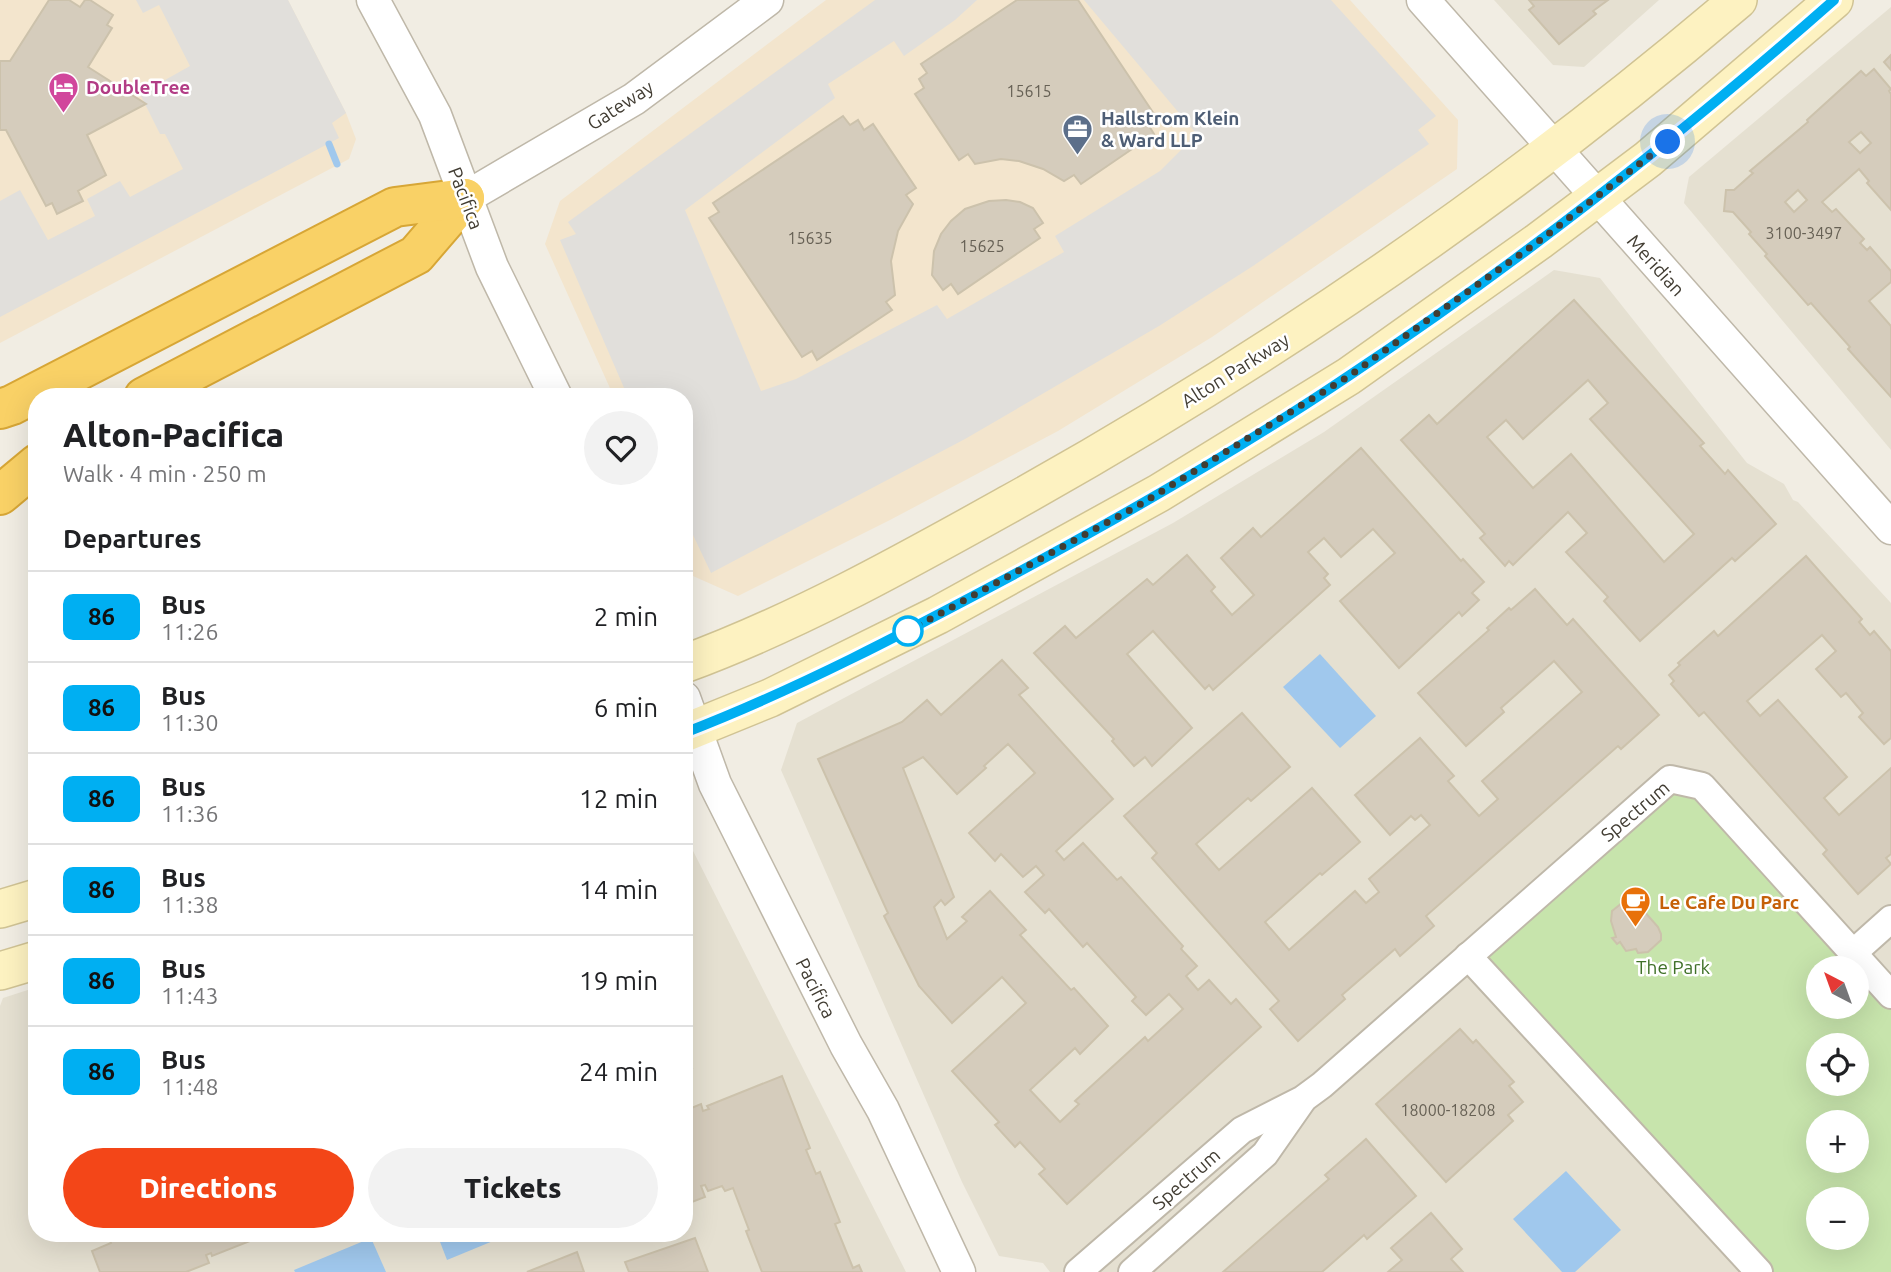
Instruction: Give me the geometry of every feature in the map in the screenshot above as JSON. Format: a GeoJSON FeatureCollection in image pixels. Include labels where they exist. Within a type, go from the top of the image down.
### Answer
{"type":"FeatureCollection","features":[{"type":"Feature","properties":{"kind":"highway"},"geometry":{"type":"LineString","coordinates":[[161,388],[416,255],[466,198]]}},
{"type":"Feature","properties":{"kind":"highway"},"geometry":{"type":"LineString","coordinates":[[45,388],[395,207],[466,198]]}},
{"type":"Feature","properties":{"kind":"highway"},"geometry":{"type":"LineString","coordinates":[[0,409],[28,397]]}},
{"type":"Feature","properties":{"kind":"highway"},"geometry":{"type":"LineString","coordinates":[[0,495],[28,472]]}},
{"type":"Feature","properties":{"kind":"main road","name":"Alton Parkway"},"geometry":{"type":"LineString","coordinates":[[693,660],[744,640],[893,567],[1156,420],[1288,337],[1390,269],[1604,110],[1738,0]]}},
{"type":"Feature","properties":{"kind":"main road"},"geometry":{"type":"LineString","coordinates":[[693,718],[770,698],[896,637],[1149,499],[1349,376],[1597,197],[1700,116],[1834,0]]}},
{"type":"Feature","properties":{"kind":"street","name":"Pacifica"},"geometry":{"type":"LineString","coordinates":[[373,0],[435,115],[492,267],[552,388]]}},
{"type":"Feature","properties":{"kind":"street","name":"Gateway"},"geometry":{"type":"LineString","coordinates":[[466,198],[634,99],[767,0]]}},
{"type":"Feature","properties":{"kind":"street","name":"Meridian"},"geometry":{"type":"LineString","coordinates":[[1423,0],[1891,528]]}},
{"type":"Feature","properties":{"kind":"street","name":"Pacifica"},"geometry":{"type":"LineString","coordinates":[[693,734],[734,823],[846,1045],[883,1110],[959,1272]]}},
{"type":"Feature","properties":{"kind":"street","name":"Spectrum"},"geometry":{"type":"LineString","coordinates":[[1078,1272],[1242,1130],[1303,1099],[1670,779],[1702,786],[1853,953],[1885,978]]}},
{"type":"Feature","properties":{"kind":"street"},"geometry":{"type":"LineString","coordinates":[[1853,953],[1891,919]]}},
{"type":"Feature","properties":{"kind":"street"},"geometry":{"type":"LineString","coordinates":[[1468,956],[1759,1272]]}},
{"type":"Feature","properties":{"kind":"street","name":"Spectrum"},"geometry":{"type":"LineString","coordinates":[[1132,1272],[1265,1154],[1303,1099]]}},
{"type":"Feature","properties":{"kind":"shaded area"},"geometry":{"type":"Polygon","coordinates":[[[0,0],[288,0],[346,113],[356,139],[349,159],[0,343],[0,0]]]}},
{"type":"Feature","properties":{"kind":"shaded area"},"geometry":{"type":"Polygon","coordinates":[[[136,0],[288,0],[346,113],[332,123],[339,138],[0,317],[0,201],[20,190],[48,240],[95,216],[87,199],[120,181],[130,197],[183,169],[165,134],[160,134],[140,94],[190,66],[159,5],[143,13],[136,0]]]}},
{"type":"Feature","properties":{"kind":"shaded area"},"geometry":{"type":"Polygon","coordinates":[[[826,0],[1350,0],[1458,120],[1457,169],[1212,337],[1058,431],[890,520],[738,596],[693,576],[693,388],[610,388],[545,244],[560,201],[826,0]]]}},
{"type":"Feature","properties":{"kind":"shaded area"},"geometry":{"type":"Polygon","coordinates":[[[875,0],[977,0],[955,20],[904,56],[894,41],[828,84],[835,98],[685,210],[761,391],[796,379],[937,305],[947,319],[1064,252],[1055,236],[1160,171],[1187,144],[1195,132],[1084,0],[1331,0],[1436,116],[1418,130],[1429,144],[1253,266],[1159,326],[965,439],[711,573],[693,535],[693,388],[624,388],[560,240],[576,234],[568,222],[875,0]]]}},
{"type":"Feature","properties":{"kind":"shaded area"},"geometry":{"type":"Polygon","coordinates":[[[1494,0],[1659,0],[1584,67],[1553,65],[1494,0]]]}},
{"type":"Feature","properties":{"kind":"shaded area"},"geometry":{"type":"Polygon","coordinates":[[[1891,7],[1891,450],[1684,203],[1689,177],[1891,7]]]}},
{"type":"Feature","properties":{"kind":"shaded area"},"geometry":{"type":"Polygon","coordinates":[[[1554,270],[1600,278],[1747,463],[1784,484],[1793,500],[1798,502],[1891,603],[1891,1272],[1050,1272],[1043,1263],[999,1256],[962,1182],[781,770],[797,723],[1173,523],[1324,432],[1554,270]]]}},
{"type":"Feature","properties":{"kind":"shaded area"},"geometry":{"type":"Polygon","coordinates":[[[693,851],[906,1272],[0,1272],[0,1006],[3,998],[28,990],[28,1242],[693,1242],[693,851]]]}},
{"type":"Feature","properties":{"kind":"green space","name":"The Park"},"geometry":{"type":"Polygon","coordinates":[[[1670,779],[1702,786],[1856,956],[1806,956],[1806,1019],[1869,1019],[1869,971],[1891,995],[1891,1272],[1759,1272],[1468,956],[1670,779]]]}},
{"type":"Feature","properties":{"kind":"water"},"geometry":{"type":"Polygon","coordinates":[[[1320,654],[1376,716],[1340,748],[1283,687],[1320,654]]]}},
{"type":"Feature","properties":{"kind":"water"},"geometry":{"type":"Polygon","coordinates":[[[1566,1171],[1621,1230],[1575,1272],[1562,1272],[1513,1219],[1566,1171]]]}},
{"type":"Feature","properties":{"kind":"water"},"geometry":{"type":"Polygon","coordinates":[[[361,1242],[373,1242],[386,1272],[295,1272],[294,1270],[361,1242]]]}},
{"type":"Feature","properties":{"kind":"water"},"geometry":{"type":"Polygon","coordinates":[[[440,1242],[491,1242],[447,1260],[440,1242]]]}},
{"type":"Feature","properties":{"kind":"building","name":"DoubleTree"},"geometry":{"type":"Polygon","coordinates":[[[49,0],[69,0],[80,7],[85,0],[90,0],[113,15],[107,25],[112,28],[88,67],[146,104],[87,135],[106,175],[78,191],[83,201],[57,214],[52,203],[46,206],[6,130],[0,130],[0,61],[10,61],[49,0]]]}},
{"type":"Feature","properties":{"kind":"building"},"geometry":{"type":"Polygon","coordinates":[[[1017,0],[1078,0],[1158,120],[1149,126],[1154,134],[1081,184],[1074,175],[1064,181],[1043,169],[1019,161],[1001,159],[975,164],[968,154],[959,160],[915,94],[924,88],[919,79],[927,73],[921,64],[1017,0]]]}},
{"type":"Feature","properties":{"kind":"building"},"geometry":{"type":"Polygon","coordinates":[[[1529,0],[1608,0],[1593,11],[1596,14],[1559,44],[1529,10],[1534,6],[1529,0]]]}},
{"type":"Feature","properties":{"kind":"building"},"geometry":{"type":"Polygon","coordinates":[[[1891,55],[1891,70],[1884,62],[1891,55]]]}},
{"type":"Feature","properties":{"kind":"building"},"geometry":{"type":"Polygon","coordinates":[[[1874,69],[1891,89],[1891,210],[1867,183],[1869,181],[1859,169],[1822,202],[1832,212],[1836,209],[1864,239],[1860,243],[1867,250],[1870,247],[1891,271],[1891,282],[1869,301],[1891,326],[1891,397],[1811,303],[1808,305],[1765,256],[1767,254],[1749,234],[1751,232],[1733,212],[1724,211],[1726,190],[1734,190],[1753,173],[1750,171],[1808,122],[1807,120],[1861,71],[1866,76],[1874,69]],[[1861,132],[1849,142],[1860,153],[1871,143],[1861,132]],[[1798,190],[1785,202],[1794,212],[1807,200],[1798,190]]]}},
{"type":"Feature","properties":{"kind":"building"},"geometry":{"type":"Polygon","coordinates":[[[843,116],[850,125],[858,120],[864,130],[873,124],[916,188],[906,195],[913,204],[898,231],[891,261],[895,295],[886,302],[892,310],[817,360],[812,351],[802,357],[709,218],[719,212],[713,203],[843,116]]]}},
{"type":"Feature","properties":{"kind":"building"},"geometry":{"type":"Polygon","coordinates":[[[1006,200],[1033,208],[1043,223],[1034,229],[1040,238],[958,294],[951,284],[943,290],[932,275],[934,251],[941,234],[965,209],[989,201],[1006,200]]]}},
{"type":"Feature","properties":{"kind":"building"},"geometry":{"type":"Polygon","coordinates":[[[1574,300],[1704,443],[1700,446],[1725,474],[1728,470],[1776,524],[1735,561],[1732,558],[1640,641],[1604,601],[1608,597],[1566,552],[1587,533],[1568,512],[1513,565],[1509,561],[1505,566],[1480,538],[1485,534],[1401,440],[1429,415],[1437,424],[1574,300]],[[1588,380],[1523,439],[1506,420],[1487,437],[1533,488],[1571,454],[1664,562],[1694,534],[1590,419],[1608,403],[1588,380]]]}},
{"type":"Feature","properties":{"kind":"building"},"geometry":{"type":"Polygon","coordinates":[[[1361,448],[1461,561],[1463,559],[1484,582],[1472,593],[1479,600],[1462,616],[1459,612],[1399,668],[1340,601],[1395,553],[1373,529],[1341,557],[1324,538],[1308,552],[1328,574],[1324,578],[1330,585],[1213,690],[1209,685],[1205,689],[1153,631],[1127,654],[1192,728],[1152,766],[1145,757],[1134,766],[1112,741],[1114,739],[1034,653],[1065,626],[1076,638],[1147,579],[1153,585],[1187,555],[1215,587],[1211,591],[1232,615],[1254,595],[1221,558],[1253,528],[1261,537],[1361,448]]]}},
{"type":"Feature","properties":{"kind":"building"},"geometry":{"type":"Polygon","coordinates":[[[1806,556],[1862,619],[1859,622],[1870,635],[1874,631],[1891,651],[1891,738],[1884,744],[1859,717],[1863,713],[1846,693],[1841,697],[1816,669],[1836,651],[1822,635],[1747,701],[1760,716],[1778,700],[1847,777],[1824,798],[1839,815],[1891,768],[1891,854],[1886,858],[1891,864],[1858,894],[1823,854],[1827,850],[1704,712],[1699,716],[1671,684],[1674,681],[1669,675],[1680,665],[1678,663],[1714,631],[1718,636],[1806,556]]]}},
{"type":"Feature","properties":{"kind":"building"},"geometry":{"type":"Polygon","coordinates":[[[1535,589],[1567,625],[1573,619],[1659,715],[1621,749],[1618,746],[1426,916],[1434,926],[1400,956],[1395,949],[1342,995],[1345,999],[1298,1041],[1270,1009],[1279,1001],[1152,858],[1157,853],[1124,816],[1242,713],[1290,767],[1251,801],[1248,798],[1196,844],[1219,870],[1312,788],[1360,842],[1265,922],[1289,950],[1355,891],[1366,903],[1379,892],[1369,879],[1430,825],[1421,815],[1415,820],[1411,816],[1390,835],[1355,795],[1420,738],[1454,776],[1448,781],[1479,816],[1498,799],[1482,781],[1582,692],[1554,661],[1501,708],[1504,712],[1466,746],[1418,693],[1489,630],[1487,628],[1509,608],[1511,610],[1535,589]]]}},
{"type":"Feature","properties":{"kind":"building"},"geometry":{"type":"Polygon","coordinates":[[[1002,660],[1028,688],[1019,695],[1113,799],[1056,851],[1064,860],[1083,843],[1117,880],[1121,877],[1183,946],[1181,949],[1197,966],[1186,976],[1198,990],[1209,980],[1231,1004],[1236,999],[1261,1027],[1067,1204],[1039,1174],[1045,1169],[1020,1142],[1015,1147],[995,1125],[999,1122],[952,1071],[1026,1003],[1002,977],[952,1023],[919,986],[884,916],[888,913],[818,759],[902,722],[927,700],[941,715],[1002,660]],[[1008,744],[957,794],[923,757],[903,768],[954,897],[945,905],[941,900],[934,907],[947,939],[967,921],[962,917],[990,891],[1026,930],[1020,935],[1108,1026],[1080,1054],[1075,1048],[1030,1090],[1060,1122],[1079,1104],[1075,1101],[1145,1037],[1148,1041],[1183,1009],[1169,994],[1146,1015],[1132,1001],[1136,997],[1087,943],[1083,947],[1049,909],[1045,913],[1025,892],[1044,875],[1036,866],[1023,877],[1001,854],[995,861],[969,833],[1035,773],[1008,744]]]}},
{"type":"Feature","properties":{"kind":"building","name":"Le Cafe Du Parc"},"geometry":{"type":"Polygon","coordinates":[[[1636,902],[1661,934],[1661,940],[1648,952],[1638,953],[1636,949],[1626,951],[1620,942],[1617,944],[1612,938],[1616,937],[1611,921],[1612,911],[1622,903],[1636,902]]]}},
{"type":"Feature","properties":{"kind":"building"},"geometry":{"type":"Polygon","coordinates":[[[1460,1029],[1473,1043],[1476,1040],[1514,1082],[1509,1086],[1523,1102],[1508,1115],[1513,1121],[1446,1182],[1376,1104],[1460,1029]]]}},
{"type":"Feature","properties":{"kind":"building"},"geometry":{"type":"Polygon","coordinates":[[[782,1076],[810,1148],[806,1150],[816,1174],[820,1172],[840,1222],[835,1224],[853,1268],[859,1265],[862,1272],[762,1272],[733,1188],[725,1191],[722,1186],[708,1191],[705,1185],[701,1186],[705,1197],[693,1202],[693,1107],[701,1104],[703,1111],[709,1109],[707,1106],[782,1076]]]}},
{"type":"Feature","properties":{"kind":"building"},"geometry":{"type":"Polygon","coordinates":[[[1366,1139],[1416,1196],[1367,1239],[1364,1235],[1322,1272],[1223,1272],[1329,1179],[1325,1175],[1366,1139]]]}},
{"type":"Feature","properties":{"kind":"building"},"geometry":{"type":"Polygon","coordinates":[[[1431,1213],[1462,1249],[1451,1259],[1463,1272],[1388,1272],[1402,1260],[1391,1248],[1431,1213]]]}},
{"type":"Feature","properties":{"kind":"building"},"geometry":{"type":"Polygon","coordinates":[[[695,1238],[708,1272],[629,1272],[625,1262],[683,1242],[693,1242],[695,1238]]]}},
{"type":"Feature","properties":{"kind":"building"},"geometry":{"type":"Polygon","coordinates":[[[247,1242],[212,1256],[211,1253],[206,1255],[209,1263],[186,1272],[100,1272],[92,1251],[111,1243],[247,1242]]]}},
{"type":"Feature","properties":{"kind":"building"},"geometry":{"type":"Polygon","coordinates":[[[577,1252],[584,1272],[527,1272],[577,1252]]]}},
{"type":"Feature","properties":{"kind":"waterway"},"geometry":{"type":"LineString","coordinates":[[329,144],[337,164]]}},
{"type":"Feature","properties":{"kind":"bus line","name":"86"},"geometry":{"type":"LineString","coordinates":[[693,729],[770,698],[938,615],[1141,504],[1349,376],[1539,241],[1648,159],[1834,0]]}},
{"type":"Feature","properties":{"kind":"place","name":"DoubleTree"},"geometry":{"type":"Point","coordinates":[63,114]}},
{"type":"Feature","properties":{"kind":"place","name":"Hallstrom Klein & Ward LLP"},"geometry":{"type":"Point","coordinates":[1078,156]}},
{"type":"Feature","properties":{"kind":"place","name":"Le Cafe Du Parc"},"geometry":{"type":"Point","coordinates":[1636,929]}},
{"type":"Feature","properties":{"kind":"route"},"geometry":{"type":"LineString","coordinates":[[908,631],[1141,504],[1349,376],[1539,241],[1668,142]]}}]}
